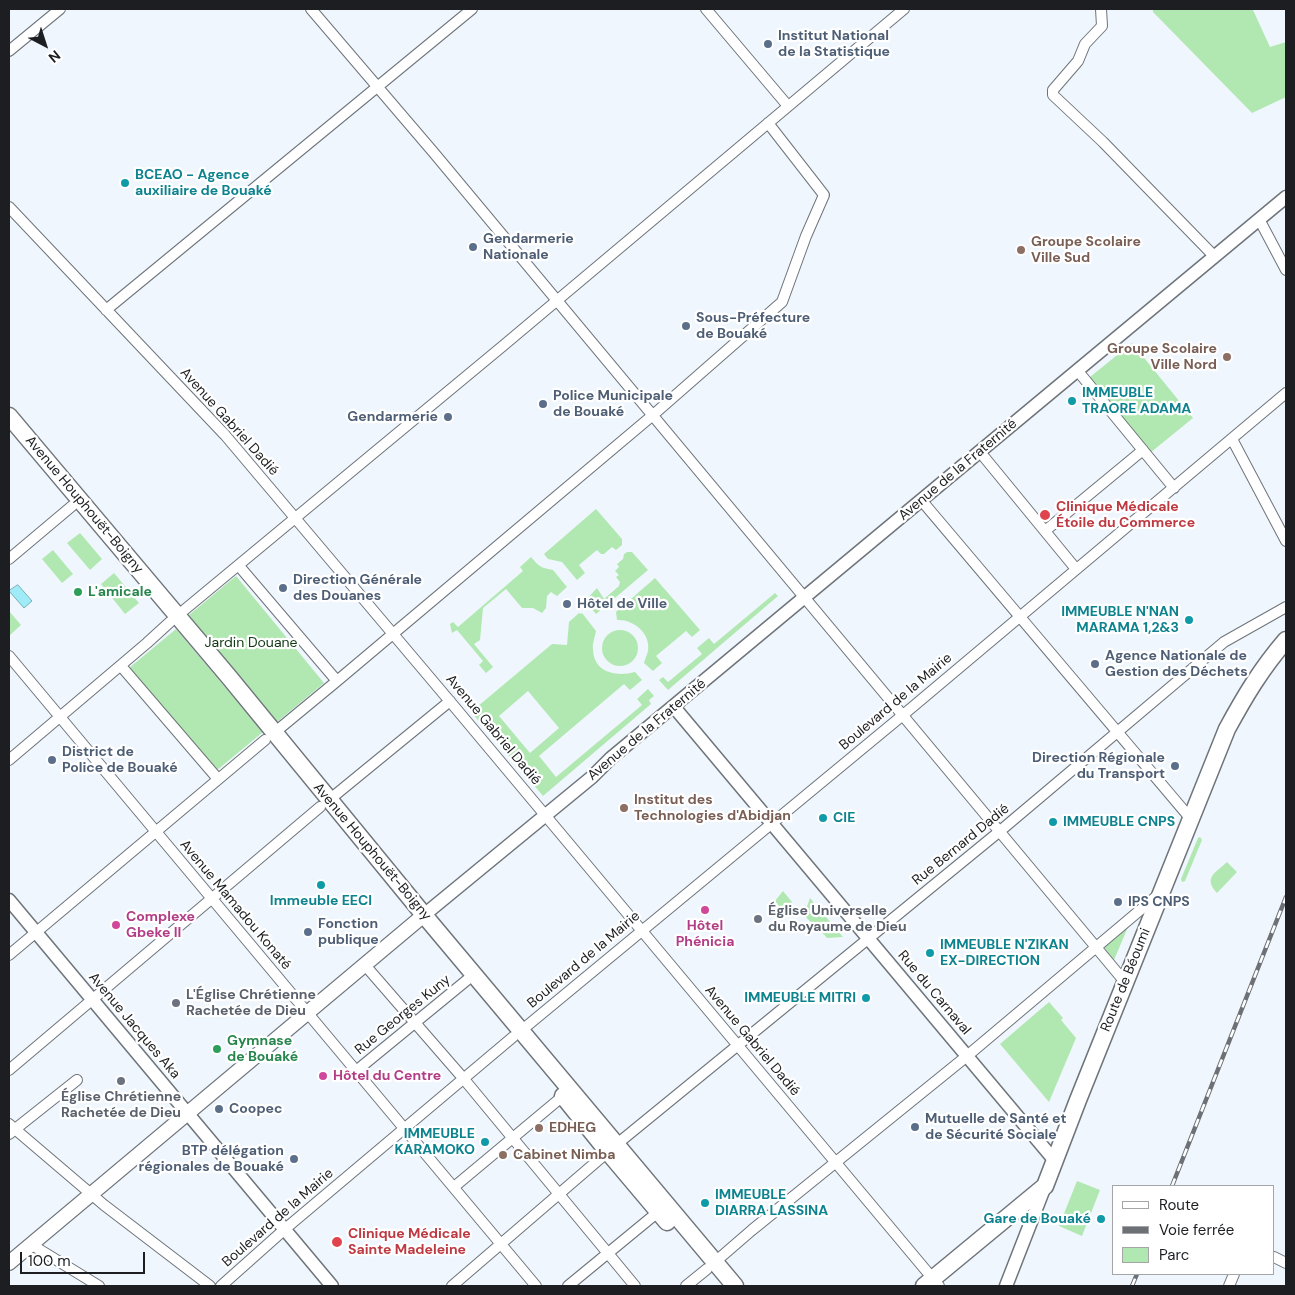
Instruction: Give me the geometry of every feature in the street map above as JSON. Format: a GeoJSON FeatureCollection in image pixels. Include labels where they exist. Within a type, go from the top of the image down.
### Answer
{"type":"FeatureCollection","features":[{"type":"Feature","properties":{"kind":"main road","name":"Avenue Houphouët-Boigny"},"geometry":{"type":"LineString","coordinates":[[9,416],[324,804],[518,1033],[711,1266],[721,1286]]}},
{"type":"Feature","properties":{"kind":"main road","name":"Avenue Houphouët-Boigny"},"geometry":{"type":"LineString","coordinates":[[9,432],[72,506],[174,619]]}},
{"type":"Feature","properties":{"kind":"main road","name":"Route de Béoumi"},"geometry":{"type":"LineString","coordinates":[[932,1284],[1045,1186],[1227,730],[1246,694],[1269,660],[1286,640]]}},
{"type":"Feature","properties":{"kind":"main road","name":"Avenue Houphouët-Boigny"},"geometry":{"type":"LineString","coordinates":[[421,918],[467,980],[518,1033],[563,1096],[612,1148],[658,1212],[711,1266],[736,1286]]}},
{"type":"Feature","properties":{"kind":"main road","name":"Avenue de la Fraternité"},"geometry":{"type":"LineString","coordinates":[[9,1264],[421,918]]}},
{"type":"Feature","properties":{"kind":"street"},"geometry":{"type":"LineString","coordinates":[[9,51],[60,9]]}},
{"type":"Feature","properties":{"kind":"street"},"geometry":{"type":"LineString","coordinates":[[311,9],[434,153],[1125,982]]}},
{"type":"Feature","properties":{"kind":"street"},"geometry":{"type":"LineString","coordinates":[[106,310],[472,9]]}},
{"type":"Feature","properties":{"kind":"street"},"geometry":{"type":"LineString","coordinates":[[706,9],[788,106]]}},
{"type":"Feature","properties":{"kind":"street"},"geometry":{"type":"LineString","coordinates":[[9,760],[174,619],[557,301],[904,9]]}},
{"type":"Feature","properties":{"kind":"street"},"geometry":{"type":"LineString","coordinates":[[1101,9],[1102,26],[1085,44],[1078,62],[1053,90],[1053,95],[1103,142],[1214,256]]}},
{"type":"Feature","properties":{"kind":"street"},"geometry":{"type":"LineString","coordinates":[[9,955],[269,736],[394,634],[653,415],[782,302],[806,236],[824,194],[768,123]]}},
{"type":"Feature","properties":{"kind":"street","name":"Avenue de la Fraternité"},"geometry":{"type":"LineString","coordinates":[[421,918],[1286,197]]}},
{"type":"Feature","properties":{"kind":"street","name":"Avenue Gabriel Dadié"},"geometry":{"type":"LineString","coordinates":[[9,207],[225,435],[836,1162],[932,1284]]}},
{"type":"Feature","properties":{"kind":"street"},"geometry":{"type":"LineString","coordinates":[[1259,219],[1286,270]]}},
{"type":"Feature","properties":{"kind":"street"},"geometry":{"type":"LineString","coordinates":[[1077,370],[1174,488]]}},
{"type":"Feature","properties":{"kind":"street","name":"Boulevard de la Mairie"},"geometry":{"type":"LineString","coordinates":[[221,1286],[284,1229],[462,1078],[903,715],[1286,393]]}},
{"type":"Feature","properties":{"kind":"street"},"geometry":{"type":"LineString","coordinates":[[1232,439],[1286,541]]}},
{"type":"Feature","properties":{"kind":"street"},"geometry":{"type":"LineString","coordinates":[[1045,531],[1143,450]]}},
{"type":"Feature","properties":{"kind":"street"},"geometry":{"type":"LineString","coordinates":[[980,452],[1076,569]]}},
{"type":"Feature","properties":{"kind":"street"},"geometry":{"type":"LineString","coordinates":[[922,501],[1191,819]]}},
{"type":"Feature","properties":{"kind":"street"},"geometry":{"type":"LineString","coordinates":[[9,559],[72,506]]}},
{"type":"Feature","properties":{"kind":"street"},"geometry":{"type":"LineString","coordinates":[[239,566],[337,681]]}},
{"type":"Feature","properties":{"kind":"street","name":"Rue Bernard Dadié"},"geometry":{"type":"LineString","coordinates":[[452,1286],[612,1148],[1000,831],[1224,642],[1286,607]]}},
{"type":"Feature","properties":{"kind":"street","name":"Avenue Mamadou Konaté"},"geometry":{"type":"LineString","coordinates":[[9,656],[536,1286]]}},
{"type":"Feature","properties":{"kind":"street"},"geometry":{"type":"LineString","coordinates":[[121,666],[218,779]]}},
{"type":"Feature","properties":{"kind":"street"},"geometry":{"type":"LineString","coordinates":[[9,1070],[324,804],[450,701]]}},
{"type":"Feature","properties":{"kind":"street","name":"Rue du Carnaval"},"geometry":{"type":"LineString","coordinates":[[674,707],[1055,1161]]}},
{"type":"Feature","properties":{"kind":"street"},"geometry":{"type":"LineString","coordinates":[[686,1286],[752,1230],[967,1056],[1161,893]]}},
{"type":"Feature","properties":{"kind":"street","name":"Avenue Jacques Aka"},"geometry":{"type":"LineString","coordinates":[[9,900],[332,1286]]}},
{"type":"Feature","properties":{"kind":"street"},"geometry":{"type":"LineString","coordinates":[[364,964],[513,1138],[635,1286]]}},
{"type":"Feature","properties":{"kind":"street","name":"Rue Georges Kuny"},"geometry":{"type":"LineString","coordinates":[[356,1071],[467,980]]}},
{"type":"Feature","properties":{"kind":"street"},"geometry":{"type":"LineString","coordinates":[[77,1080],[11,1129],[210,1286]]}},
{"type":"Feature","properties":{"kind":"street"},"geometry":{"type":"LineString","coordinates":[[454,1187],[563,1096]]}},
{"type":"Feature","properties":{"kind":"street"},"geometry":{"type":"LineString","coordinates":[[1006,1286],[1045,1186]]}},
{"type":"Feature","properties":{"kind":"street"},"geometry":{"type":"LineString","coordinates":[[568,1286],[658,1212]]}},
{"type":"Feature","properties":{"kind":"street"},"geometry":{"type":"LineString","coordinates":[[32,1245],[99,1286]]}},
{"type":"Feature","properties":{"kind":"green space"},"geometry":{"type":"Polygon","coordinates":[[[1153,9],[1253,10],[1270,47],[1286,42],[1286,97],[1252,113],[1153,12],[1153,9]]]}},
{"type":"Feature","properties":{"kind":"green space"},"geometry":{"type":"Polygon","coordinates":[[[1132,343],[1193,418],[1150,453],[1090,377],[1132,343]]]}},
{"type":"Feature","properties":{"kind":"green space"},"geometry":{"type":"Polygon","coordinates":[[[596,509],[622,539],[622,545],[616,550],[612,547],[604,554],[597,550],[579,565],[585,573],[577,580],[562,562],[548,559],[544,554],[596,509]]]}},
{"type":"Feature","properties":{"kind":"green space"},"geometry":{"type":"Polygon","coordinates":[[[80,533],[102,559],[90,570],[67,543],[80,533]]]}},
{"type":"Feature","properties":{"kind":"green space"},"geometry":{"type":"Polygon","coordinates":[[[53,550],[73,574],[62,583],[42,559],[53,550]]]}},
{"type":"Feature","properties":{"kind":"green space"},"geometry":{"type":"Polygon","coordinates":[[[627,552],[632,552],[648,570],[596,614],[585,601],[597,588],[604,599],[619,586],[620,582],[616,577],[619,575],[615,571],[619,567],[617,564],[627,552]]]}},
{"type":"Feature","properties":{"kind":"green space"},"geometry":{"type":"Polygon","coordinates":[[[531,557],[536,563],[546,569],[553,570],[567,587],[557,596],[551,592],[547,596],[546,608],[542,613],[533,608],[522,608],[506,589],[483,608],[480,640],[474,644],[493,667],[486,673],[479,665],[483,661],[457,630],[452,633],[450,624],[453,622],[458,627],[523,571],[520,567],[531,557]]]}},
{"type":"Feature","properties":{"kind":"green space"},"geometry":{"type":"Polygon","coordinates":[[[114,573],[139,603],[125,614],[101,584],[114,573]]]}},
{"type":"Feature","properties":{"kind":"green space","name":"Jardin Douane"},"geometry":{"type":"Polygon","coordinates":[[[236,576],[324,683],[277,722],[189,615],[236,576]]]}},
{"type":"Feature","properties":{"kind":"green space"},"geometry":{"type":"Polygon","coordinates":[[[655,578],[700,630],[692,637],[686,631],[656,656],[662,663],[653,671],[644,663],[648,644],[644,633],[640,628],[629,622],[617,620],[616,612],[655,578]]]}},
{"type":"Feature","properties":{"kind":"green space"},"geometry":{"type":"Polygon","coordinates":[[[775,593],[778,596],[668,690],[659,680],[663,677],[668,682],[702,654],[697,648],[709,638],[714,644],[775,593]]]}},
{"type":"Feature","properties":{"kind":"green space"},"geometry":{"type":"Polygon","coordinates":[[[9,611],[21,625],[9,636],[9,611]]]}},
{"type":"Feature","properties":{"kind":"green space"},"geometry":{"type":"Polygon","coordinates":[[[579,613],[582,613],[596,631],[593,643],[594,658],[602,668],[608,672],[621,674],[635,672],[642,680],[630,690],[624,684],[539,756],[556,777],[642,705],[637,699],[648,689],[654,696],[649,700],[651,704],[543,796],[527,777],[532,773],[519,758],[514,762],[471,712],[552,644],[567,645],[569,622],[579,613]],[[528,691],[499,716],[530,753],[559,728],[528,691]]]}},
{"type":"Feature","properties":{"kind":"green space","name":"Jardin Douane"},"geometry":{"type":"Polygon","coordinates":[[[176,629],[263,732],[216,771],[129,668],[176,629]]]}},
{"type":"Feature","properties":{"kind":"green space"},"geometry":{"type":"Polygon","coordinates":[[[620,630],[627,631],[633,635],[637,641],[637,655],[633,661],[627,665],[620,666],[613,665],[607,661],[603,655],[602,648],[603,641],[607,635],[613,631],[620,630]]]}},
{"type":"Feature","properties":{"kind":"green space"},"geometry":{"type":"Polygon","coordinates":[[[1200,837],[1202,840],[1185,881],[1182,882],[1181,879],[1200,837]]]}},
{"type":"Feature","properties":{"kind":"green space"},"geometry":{"type":"Polygon","coordinates":[[[1227,862],[1237,872],[1217,893],[1211,883],[1212,876],[1227,862]]]}},
{"type":"Feature","properties":{"kind":"green space"},"geometry":{"type":"Polygon","coordinates":[[[783,891],[792,902],[782,910],[775,901],[783,891]]]}},
{"type":"Feature","properties":{"kind":"green space"},"geometry":{"type":"Polygon","coordinates":[[[810,898],[843,937],[827,938],[804,915],[810,898]]]}},
{"type":"Feature","properties":{"kind":"green space"},"geometry":{"type":"Polygon","coordinates":[[[1128,927],[1114,960],[1104,948],[1128,927]]]}},
{"type":"Feature","properties":{"kind":"green space"},"geometry":{"type":"Polygon","coordinates":[[[1049,1002],[1063,1018],[1061,1020],[1076,1038],[1049,1102],[1000,1044],[1049,1002]]]}},
{"type":"Feature","properties":{"kind":"green space"},"geometry":{"type":"Polygon","coordinates":[[[1077,1181],[1100,1190],[1082,1236],[1059,1226],[1077,1181]]]}},
{"type":"Feature","properties":{"kind":"water"},"geometry":{"type":"Polygon","coordinates":[[[18,585],[32,601],[24,608],[9,591],[18,585]]]}},
{"type":"Feature","properties":{"kind":"railway"},"geometry":{"type":"LineString","coordinates":[[1172,1185],[1286,897]]}},
{"type":"Feature","properties":{"kind":"railway"},"geometry":{"type":"LineString","coordinates":[[1132,1286],[1137,1275]]}},
{"type":"Feature","properties":{"kind":"place","name":"Institut National de la Statistique"},"geometry":{"type":"Point","coordinates":[768,44]}},
{"type":"Feature","properties":{"kind":"place","name":"BCEAO - Agence auxiliaire de Bouaké"},"geometry":{"type":"Point","coordinates":[125,183]}},
{"type":"Feature","properties":{"kind":"place","name":"Gendarmerie Nationale"},"geometry":{"type":"Point","coordinates":[473,247]}},
{"type":"Feature","properties":{"kind":"place","name":"Groupe Scolaire Ville Sud"},"geometry":{"type":"Point","coordinates":[1021,250]}},
{"type":"Feature","properties":{"kind":"place","name":"Sous-Préfecture de Bouaké"},"geometry":{"type":"Point","coordinates":[686,326]}},
{"type":"Feature","properties":{"kind":"place","name":"Groupe Scolaire Ville Nord"},"geometry":{"type":"Point","coordinates":[1227,357]}},
{"type":"Feature","properties":{"kind":"place","name":"IMMEUBLE TRAORE ADAMA"},"geometry":{"type":"Point","coordinates":[1072,401]}},
{"type":"Feature","properties":{"kind":"place","name":"Police Municipale de Bouaké"},"geometry":{"type":"Point","coordinates":[543,404]}},
{"type":"Feature","properties":{"kind":"place","name":"Gendarmerie"},"geometry":{"type":"Point","coordinates":[448,417]}},
{"type":"Feature","properties":{"kind":"place","name":"Clinique Médicale Étoile du Commerce"},"geometry":{"type":"Point","coordinates":[1045,515]}},
{"type":"Feature","properties":{"kind":"place","name":"Direction Générale des Douanes"},"geometry":{"type":"Point","coordinates":[283,588]}},
{"type":"Feature","properties":{"kind":"place","name":"L'amicale"},"geometry":{"type":"Point","coordinates":[78,592]}},
{"type":"Feature","properties":{"kind":"place","name":"Hôtel de Ville"},"geometry":{"type":"Point","coordinates":[567,604]}},
{"type":"Feature","properties":{"kind":"place","name":"IMMEUBLE N'NAN MARAMA 1,2&3"},"geometry":{"type":"Point","coordinates":[1189,620]}},
{"type":"Feature","properties":{"kind":"place","name":"Agence Nationale de Gestion des Déchets"},"geometry":{"type":"Point","coordinates":[1095,664]}},
{"type":"Feature","properties":{"kind":"place","name":"District de Police de Bouaké"},"geometry":{"type":"Point","coordinates":[52,760]}},
{"type":"Feature","properties":{"kind":"place","name":"Direction Régionale du Transport"},"geometry":{"type":"Point","coordinates":[1175,766]}},
{"type":"Feature","properties":{"kind":"place","name":"Institut des Technologies d'Abidjan"},"geometry":{"type":"Point","coordinates":[624,808]}},
{"type":"Feature","properties":{"kind":"place","name":"CIE"},"geometry":{"type":"Point","coordinates":[823,818]}},
{"type":"Feature","properties":{"kind":"place","name":"IMMEUBLE CNPS"},"geometry":{"type":"Point","coordinates":[1053,822]}},
{"type":"Feature","properties":{"kind":"place","name":"Immeuble EECI"},"geometry":{"type":"Point","coordinates":[321,885]}},
{"type":"Feature","properties":{"kind":"place","name":"IPS CNPS"},"geometry":{"type":"Point","coordinates":[1118,902]}},
{"type":"Feature","properties":{"kind":"place","name":"Hôtel Phénicia"},"geometry":{"type":"Point","coordinates":[705,910]}},
{"type":"Feature","properties":{"kind":"place","name":"Église Universelle du Royaume de Dieu"},"geometry":{"type":"Point","coordinates":[758,919]}},
{"type":"Feature","properties":{"kind":"place","name":"Complexe Gbeke II"},"geometry":{"type":"Point","coordinates":[116,925]}},
{"type":"Feature","properties":{"kind":"place","name":"Fonction publique"},"geometry":{"type":"Point","coordinates":[308,932]}},
{"type":"Feature","properties":{"kind":"place","name":"IMMEUBLE N'ZIKAN EX-DIRECTION"},"geometry":{"type":"Point","coordinates":[930,953]}},
{"type":"Feature","properties":{"kind":"place","name":"IMMEUBLE MITRI"},"geometry":{"type":"Point","coordinates":[866,998]}},
{"type":"Feature","properties":{"kind":"place","name":"L'Église Chrétienne Rachetée de Dieu"},"geometry":{"type":"Point","coordinates":[176,1003]}},
{"type":"Feature","properties":{"kind":"place","name":"Gymnase de Bouaké"},"geometry":{"type":"Point","coordinates":[217,1049]}},
{"type":"Feature","properties":{"kind":"place","name":"Hôtel du Centre"},"geometry":{"type":"Point","coordinates":[323,1076]}},
{"type":"Feature","properties":{"kind":"place","name":"Église Chrétienne Rachetée de Dieu"},"geometry":{"type":"Point","coordinates":[121,1081]}},
{"type":"Feature","properties":{"kind":"place","name":"Coopec"},"geometry":{"type":"Point","coordinates":[219,1109]}},
{"type":"Feature","properties":{"kind":"place","name":"Mutuelle de Santé et de Sécurité Sociale"},"geometry":{"type":"Point","coordinates":[915,1127]}},
{"type":"Feature","properties":{"kind":"place","name":"EDHEG"},"geometry":{"type":"Point","coordinates":[539,1128]}},
{"type":"Feature","properties":{"kind":"place","name":"IMMEUBLE KARAMOKO"},"geometry":{"type":"Point","coordinates":[485,1142]}},
{"type":"Feature","properties":{"kind":"place","name":"Cabinet Nimba"},"geometry":{"type":"Point","coordinates":[503,1155]}},
{"type":"Feature","properties":{"kind":"place","name":"BTP délégation régionales de Bouaké"},"geometry":{"type":"Point","coordinates":[294,1159]}},
{"type":"Feature","properties":{"kind":"place","name":"IMMEUBLE DIARRA LASSINA"},"geometry":{"type":"Point","coordinates":[705,1203]}},
{"type":"Feature","properties":{"kind":"place","name":"Gare de Bouaké"},"geometry":{"type":"Point","coordinates":[1101,1219]}},
{"type":"Feature","properties":{"kind":"place","name":"Clinique Médicale Sainte Madeleine"},"geometry":{"type":"Point","coordinates":[337,1242]}}]}
